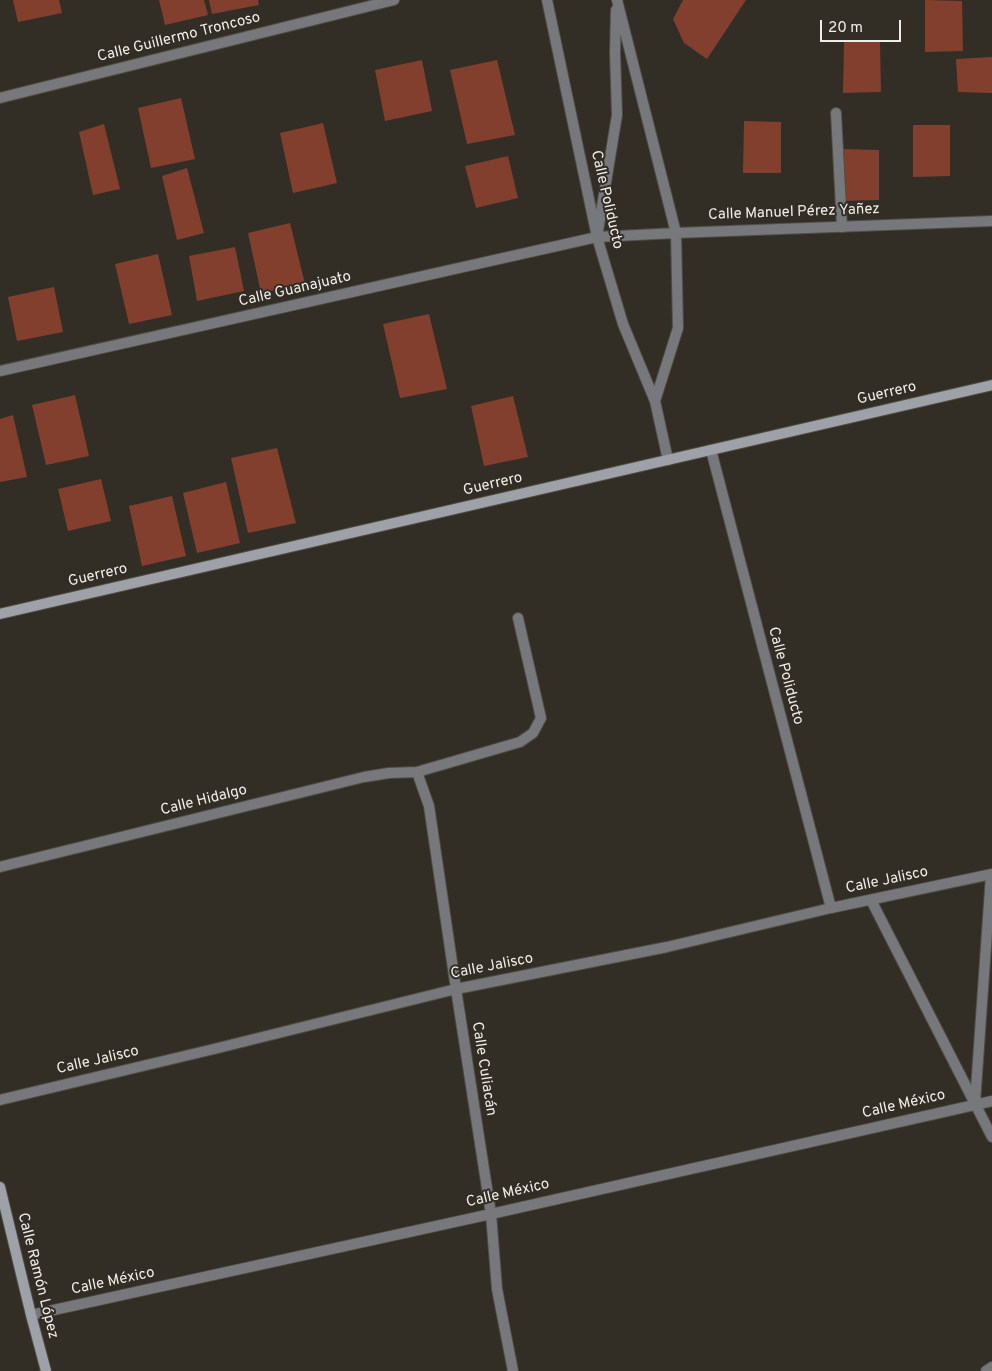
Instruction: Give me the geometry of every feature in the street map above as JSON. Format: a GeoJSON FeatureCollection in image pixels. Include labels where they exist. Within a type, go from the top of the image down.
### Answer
{"type":"FeatureCollection","features":[{"type":"Feature","properties":{"kind":"main road","name":"Guerrero"},"geometry":{"type":"LineString","coordinates":[[0,614],[992,384]]}},
{"type":"Feature","properties":{"kind":"main road","name":"Calle Ramón López"},"geometry":{"type":"LineString","coordinates":[[0,1187],[46,1371]]}},
{"type":"Feature","properties":{"kind":"street","name":"Calle Guillermo Troncoso"},"geometry":{"type":"LineString","coordinates":[[0,98],[394,0]]}},
{"type":"Feature","properties":{"kind":"street","name":"Calle Poliducto"},"geometry":{"type":"LineString","coordinates":[[547,0],[597,237],[623,324],[655,401],[668,460]]}},
{"type":"Feature","properties":{"kind":"street","name":"Calle Poliducto"},"geometry":{"type":"LineString","coordinates":[[617,0],[676,232],[678,328],[655,401]]}},
{"type":"Feature","properties":{"kind":"street"},"geometry":{"type":"LineString","coordinates":[[597,237],[618,115],[615,52],[617,0]]}},
{"type":"Feature","properties":{"kind":"street"},"geometry":{"type":"LineString","coordinates":[[836,113],[842,227]]}},
{"type":"Feature","properties":{"kind":"street","name":"Calle Manuel Pérez Yañez"},"geometry":{"type":"LineString","coordinates":[[597,237],[676,232],[992,221]]}},
{"type":"Feature","properties":{"kind":"street","name":"Calle Guanajuato"},"geometry":{"type":"LineString","coordinates":[[0,371],[597,237]]}},
{"type":"Feature","properties":{"kind":"street","name":"Calle Poliducto"},"geometry":{"type":"LineString","coordinates":[[711,450],[831,908]]}},
{"type":"Feature","properties":{"kind":"street","name":"Calle Hidalgo"},"geometry":{"type":"LineString","coordinates":[[0,867],[364,777],[389,773],[417,772],[520,742],[533,733],[541,718],[518,618]]}},
{"type":"Feature","properties":{"kind":"street","name":"Calle Culiacán"},"geometry":{"type":"LineString","coordinates":[[417,772],[429,806],[491,1214],[497,1289],[514,1371]]}},
{"type":"Feature","properties":{"kind":"street"},"geometry":{"type":"LineString","coordinates":[[975,1104],[992,875]]}},
{"type":"Feature","properties":{"kind":"street","name":"Calle Jalisco"},"geometry":{"type":"LineString","coordinates":[[0,1100],[456,989],[667,947],[831,908],[992,875]]}},
{"type":"Feature","properties":{"kind":"street"},"geometry":{"type":"LineString","coordinates":[[871,900],[992,1137]]}},
{"type":"Feature","properties":{"kind":"street","name":"Calle México"},"geometry":{"type":"LineString","coordinates":[[31,1315],[491,1214],[992,1100]]}},
{"type":"Feature","properties":{"kind":"street"},"geometry":{"type":"LineString","coordinates":[[986,1371],[992,1367]]}},
{"type":"Feature","properties":{"kind":"building"},"geometry":{"type":"Polygon","coordinates":[[[13,0],[59,0],[62,13],[18,22],[13,0]]]}},
{"type":"Feature","properties":{"kind":"building"},"geometry":{"type":"Polygon","coordinates":[[[159,0],[204,0],[208,15],[165,25],[159,0]]]}},
{"type":"Feature","properties":{"kind":"building"},"geometry":{"type":"Polygon","coordinates":[[[209,0],[258,0],[259,5],[212,14],[209,0]]]}},
{"type":"Feature","properties":{"kind":"building"},"geometry":{"type":"Polygon","coordinates":[[[683,0],[746,0],[707,59],[684,43],[673,19],[683,0]]]}},
{"type":"Feature","properties":{"kind":"building"},"geometry":{"type":"Polygon","coordinates":[[[925,0],[962,1],[963,51],[925,52],[925,0]]]}},
{"type":"Feature","properties":{"kind":"building"},"geometry":{"type":"Polygon","coordinates":[[[844,41],[880,42],[881,92],[843,93],[844,41]]]}},
{"type":"Feature","properties":{"kind":"building"},"geometry":{"type":"Polygon","coordinates":[[[992,57],[992,93],[958,92],[956,59],[992,57]]]}},
{"type":"Feature","properties":{"kind":"building"},"geometry":{"type":"Polygon","coordinates":[[[422,60],[432,111],[385,121],[375,70],[422,60]]]}},
{"type":"Feature","properties":{"kind":"building"},"geometry":{"type":"Polygon","coordinates":[[[497,60],[515,135],[467,144],[450,70],[497,60]]]}},
{"type":"Feature","properties":{"kind":"building"},"geometry":{"type":"Polygon","coordinates":[[[181,98],[195,159],[151,168],[138,108],[181,98]]]}},
{"type":"Feature","properties":{"kind":"building"},"geometry":{"type":"Polygon","coordinates":[[[744,121],[781,122],[781,173],[743,173],[744,121]]]}},
{"type":"Feature","properties":{"kind":"building"},"geometry":{"type":"Polygon","coordinates":[[[323,123],[337,183],[293,193],[280,133],[323,123]]]}},
{"type":"Feature","properties":{"kind":"building"},"geometry":{"type":"Polygon","coordinates":[[[104,124],[120,189],[93,195],[79,132],[104,124]]]}},
{"type":"Feature","properties":{"kind":"building"},"geometry":{"type":"Polygon","coordinates":[[[913,125],[950,125],[950,176],[913,177],[913,125]]]}},
{"type":"Feature","properties":{"kind":"building"},"geometry":{"type":"Polygon","coordinates":[[[842,149],[879,150],[879,200],[842,201],[842,149]]]}},
{"type":"Feature","properties":{"kind":"building"},"geometry":{"type":"Polygon","coordinates":[[[508,156],[518,198],[476,208],[465,166],[508,156]]]}},
{"type":"Feature","properties":{"kind":"building"},"geometry":{"type":"Polygon","coordinates":[[[187,168],[204,233],[177,240],[162,176],[187,168]]]}},
{"type":"Feature","properties":{"kind":"building"},"geometry":{"type":"Polygon","coordinates":[[[290,223],[305,284],[261,293],[248,233],[290,223]]]}},
{"type":"Feature","properties":{"kind":"building"},"geometry":{"type":"Polygon","coordinates":[[[235,247],[244,291],[197,301],[189,256],[235,247]]]}},
{"type":"Feature","properties":{"kind":"building"},"geometry":{"type":"Polygon","coordinates":[[[158,254],[172,315],[129,324],[115,264],[158,254]]]}},
{"type":"Feature","properties":{"kind":"building"},"geometry":{"type":"Polygon","coordinates":[[[54,287],[63,332],[17,341],[8,297],[54,287]]]}},
{"type":"Feature","properties":{"kind":"building"},"geometry":{"type":"Polygon","coordinates":[[[429,314],[447,389],[400,398],[383,324],[429,314]]]}},
{"type":"Feature","properties":{"kind":"building"},"geometry":{"type":"Polygon","coordinates":[[[75,395],[89,456],[46,465],[32,405],[75,395]]]}},
{"type":"Feature","properties":{"kind":"building"},"geometry":{"type":"Polygon","coordinates":[[[513,396],[528,457],[484,466],[471,406],[513,396]]]}},
{"type":"Feature","properties":{"kind":"building"},"geometry":{"type":"Polygon","coordinates":[[[13,415],[27,477],[0,482],[0,419],[13,415]]]}},
{"type":"Feature","properties":{"kind":"building"},"geometry":{"type":"Polygon","coordinates":[[[277,448],[296,523],[248,533],[231,458],[277,448]]]}},
{"type":"Feature","properties":{"kind":"building"},"geometry":{"type":"Polygon","coordinates":[[[101,479],[111,521],[68,531],[58,489],[101,479]]]}},
{"type":"Feature","properties":{"kind":"building"},"geometry":{"type":"Polygon","coordinates":[[[226,482],[240,543],[197,553],[183,493],[226,482]]]}},
{"type":"Feature","properties":{"kind":"building"},"geometry":{"type":"Polygon","coordinates":[[[172,496],[186,556],[142,566],[129,506],[172,496]]]}}]}
